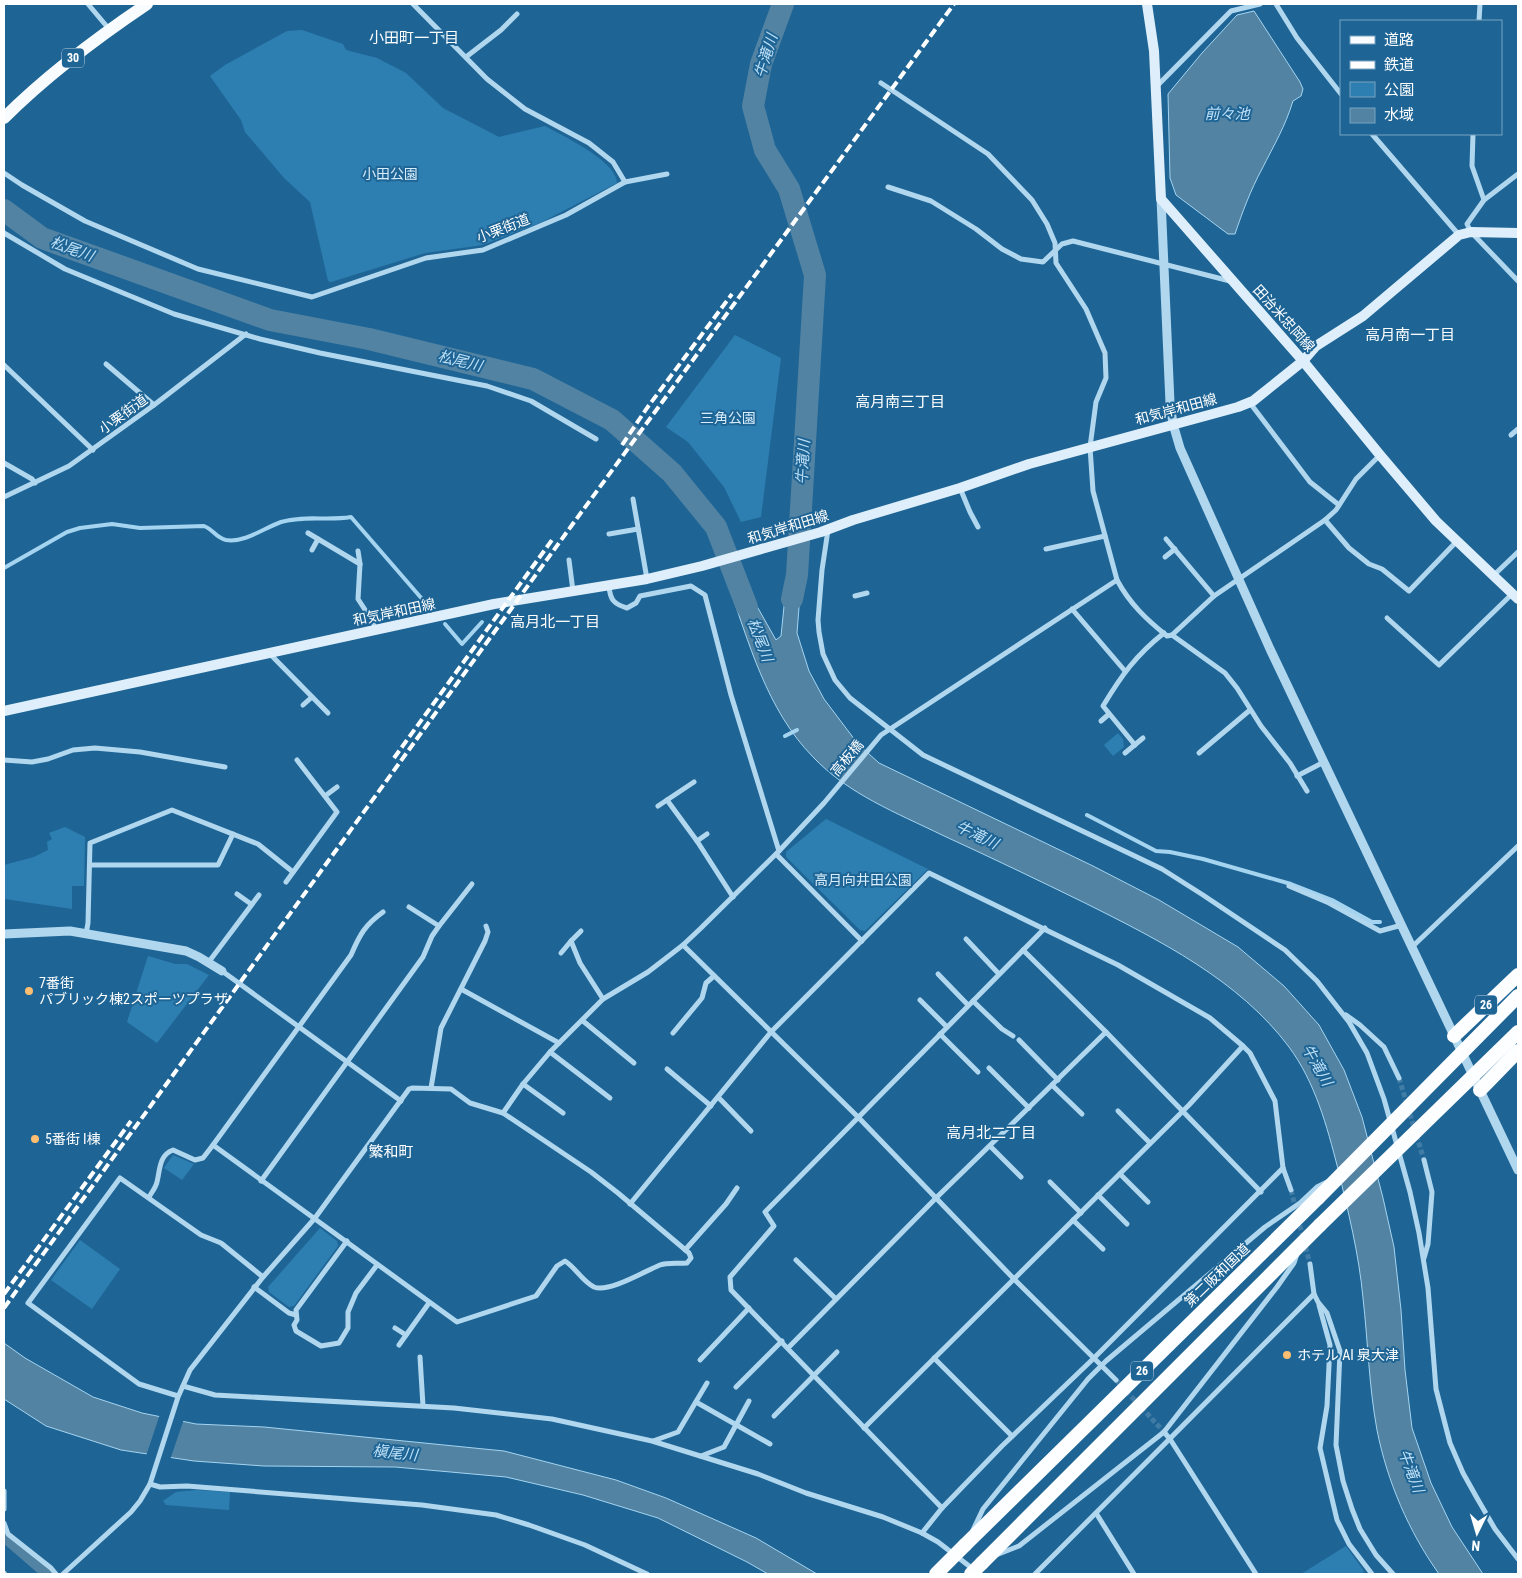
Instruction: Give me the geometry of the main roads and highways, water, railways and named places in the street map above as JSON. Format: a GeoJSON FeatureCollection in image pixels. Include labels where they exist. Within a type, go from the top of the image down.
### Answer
{"type":"FeatureCollection","features":[{"type":"Feature","properties":{"kind":"highway","name":"26"},"geometry":{"type":"LineString","coordinates":[[1454,1036],[1518,975]]}},
{"type":"Feature","properties":{"kind":"highway","name":"第二阪和国道"},"geometry":{"type":"LineString","coordinates":[[936,1574],[1318,1193],[1344,1172],[1518,996]]}},
{"type":"Feature","properties":{"kind":"highway","name":"26"},"geometry":{"type":"LineString","coordinates":[[971,1574],[983,1565],[1320,1225],[1518,1032]]}},
{"type":"Feature","properties":{"kind":"highway"},"geometry":{"type":"LineString","coordinates":[[1480,1090],[1518,1051]]}},
{"type":"Feature","properties":{"kind":"main road","name":"田治米忠岡線"},"geometry":{"type":"LineString","coordinates":[[1147,4],[1154,51],[1161,199],[1303,360],[1380,456],[1436,520],[1515,596]]}},
{"type":"Feature","properties":{"kind":"main road","name":"30"},"geometry":{"type":"LineString","coordinates":[[4,118],[44,82],[110,29],[144,5]]}},
{"type":"Feature","properties":{"kind":"main road","name":"和気岸和田線"},"geometry":{"type":"LineString","coordinates":[[4,711],[507,601],[609,586],[705,566],[825,531],[853,520],[960,488],[1029,464],[1250,403],[1303,360],[1316,346],[1363,316],[1459,235],[1471,232],[1518,233]]}},
{"type":"Feature","properties":{"kind":"water","name":"前々池"},"geometry":{"type":"Polygon","coordinates":[[[1254,11],[1303,89],[1301,96],[1293,101],[1283,128],[1250,193],[1235,234],[1228,234],[1176,195],[1170,178],[1168,94],[1237,15],[1254,11]]]}},
{"type":"Feature","properties":{"kind":"water"},"geometry":{"type":"Polygon","coordinates":[[[788,567],[802,569],[797,633],[809,671],[824,699],[858,744],[879,763],[1093,866],[1159,900],[1238,947],[1284,986],[1319,1025],[1344,1070],[1362,1117],[1383,1198],[1394,1247],[1412,1428],[1431,1483],[1452,1527],[1483,1574],[1439,1574],[1418,1541],[1393,1487],[1381,1449],[1374,1414],[1361,1282],[1346,1201],[1319,1105],[1306,1075],[1289,1047],[1269,1023],[1246,1001],[1222,982],[1169,947],[1085,903],[874,802],[842,782],[813,757],[783,718],[771,696],[751,651],[727,581],[741,578],[776,640],[781,636],[788,567]]]}},
{"type":"Feature","properties":{"kind":"water","name":"槇尾川"},"geometry":{"type":"Polygon","coordinates":[[[4,1343],[25,1358],[93,1397],[142,1413],[196,1424],[264,1427],[504,1451],[616,1480],[666,1498],[756,1538],[817,1574],[768,1574],[658,1518],[583,1495],[506,1477],[395,1467],[264,1466],[194,1461],[121,1450],[46,1426],[4,1399],[4,1343]]]}},
{"type":"Feature","properties":{"kind":"waterway","name":"牛滝川"},"geometry":{"type":"LineString","coordinates":[[783,4],[761,64],[753,106],[765,150],[789,189],[815,275],[797,575],[792,599]]}},
{"type":"Feature","properties":{"kind":"waterway","name":"松尾川"},"geometry":{"type":"LineString","coordinates":[[4,210],[42,238],[270,320],[369,339],[533,379],[612,420],[672,473],[716,527],[747,607]]}},
{"type":"Feature","properties":{"kind":"waterway"},"geometry":{"type":"LineString","coordinates":[[4,568],[67,532],[80,528],[112,524],[140,528],[204,526],[223,539],[233,540],[247,537],[290,520],[351,517],[429,607]]}},
{"type":"Feature","properties":{"kind":"waterway"},"geometry":{"type":"LineString","coordinates":[[445,624],[462,644],[482,622]]}},
{"type":"Feature","properties":{"kind":"waterway"},"geometry":{"type":"LineString","coordinates":[[785,736],[797,730]]}},
{"type":"Feature","properties":{"kind":"waterway"},"geometry":{"type":"LineString","coordinates":[[1087,815],[1156,851],[1203,859],[1291,884],[1332,900],[1372,922],[1380,922]]}},
{"type":"Feature","properties":{"kind":"waterway"},"geometry":{"type":"LineString","coordinates":[[4,1536],[48,1574]]}},
{"type":"Feature","properties":{"kind":"tunnel"},"geometry":{"type":"LineString","coordinates":[[1399,1078],[1424,1160]]}},
{"type":"Feature","properties":{"kind":"tunnel"},"geometry":{"type":"LineString","coordinates":[[1291,1190],[1296,1210]]}},
{"type":"Feature","properties":{"kind":"tunnel"},"geometry":{"type":"LineString","coordinates":[[1298,1218],[1310,1264]]}},
{"type":"Feature","properties":{"kind":"tunnel"},"geometry":{"type":"LineString","coordinates":[[1116,1380],[1164,1432]]}},
{"type":"Feature","properties":{"kind":"railway"},"geometry":{"type":"LineString","coordinates":[[4,1308],[572,525],[954,4]]}},
{"type":"Feature","properties":{"kind":"railway"},"geometry":{"type":"LineString","coordinates":[[622,445],[647,408],[732,294]]}},
{"type":"Feature","properties":{"kind":"railway"},"geometry":{"type":"LineString","coordinates":[[394,758],[552,540]]}},
{"type":"Feature","properties":{"kind":"railway"},"geometry":{"type":"LineString","coordinates":[[4,1294],[131,1121]]}},
{"type":"Feature","properties":{"kind":"place","name":"7番街 パブリック棟2スポーツプラザ"},"geometry":{"type":"Point","coordinates":[29,991]}},
{"type":"Feature","properties":{"kind":"place","name":"5番街 I棟"},"geometry":{"type":"Point","coordinates":[35,1139]}},
{"type":"Feature","properties":{"kind":"place","name":"ホテル AI 泉大津"},"geometry":{"type":"Point","coordinates":[1287,1355]}},
{"type":"Feature","properties":{"kind":"district","name":"小田町一丁目"},"geometry":{"type":"Point","coordinates":[414,38]}},
{"type":"Feature","properties":{"kind":"district","name":"高月南一丁目"},"geometry":{"type":"Point","coordinates":[1410,335]}},
{"type":"Feature","properties":{"kind":"district","name":"高月南三丁目"},"geometry":{"type":"Point","coordinates":[900,402]}},
{"type":"Feature","properties":{"kind":"district","name":"高月北一丁目"},"geometry":{"type":"Point","coordinates":[555,622]}},
{"type":"Feature","properties":{"kind":"district","name":"高月北二丁目"},"geometry":{"type":"Point","coordinates":[991,1133]}},
{"type":"Feature","properties":{"kind":"district","name":"繁和町"},"geometry":{"type":"Point","coordinates":[391,1152]}},
{"type":"Feature","properties":{"kind":"park label","name":"小田公園"},"geometry":{"type":"Point","coordinates":[390,174]}},
{"type":"Feature","properties":{"kind":"park label","name":"三角公園"},"geometry":{"type":"Point","coordinates":[728,418]}},
{"type":"Feature","properties":{"kind":"park label","name":"高月向井田公園"},"geometry":{"type":"Point","coordinates":[863,880]}}]}
